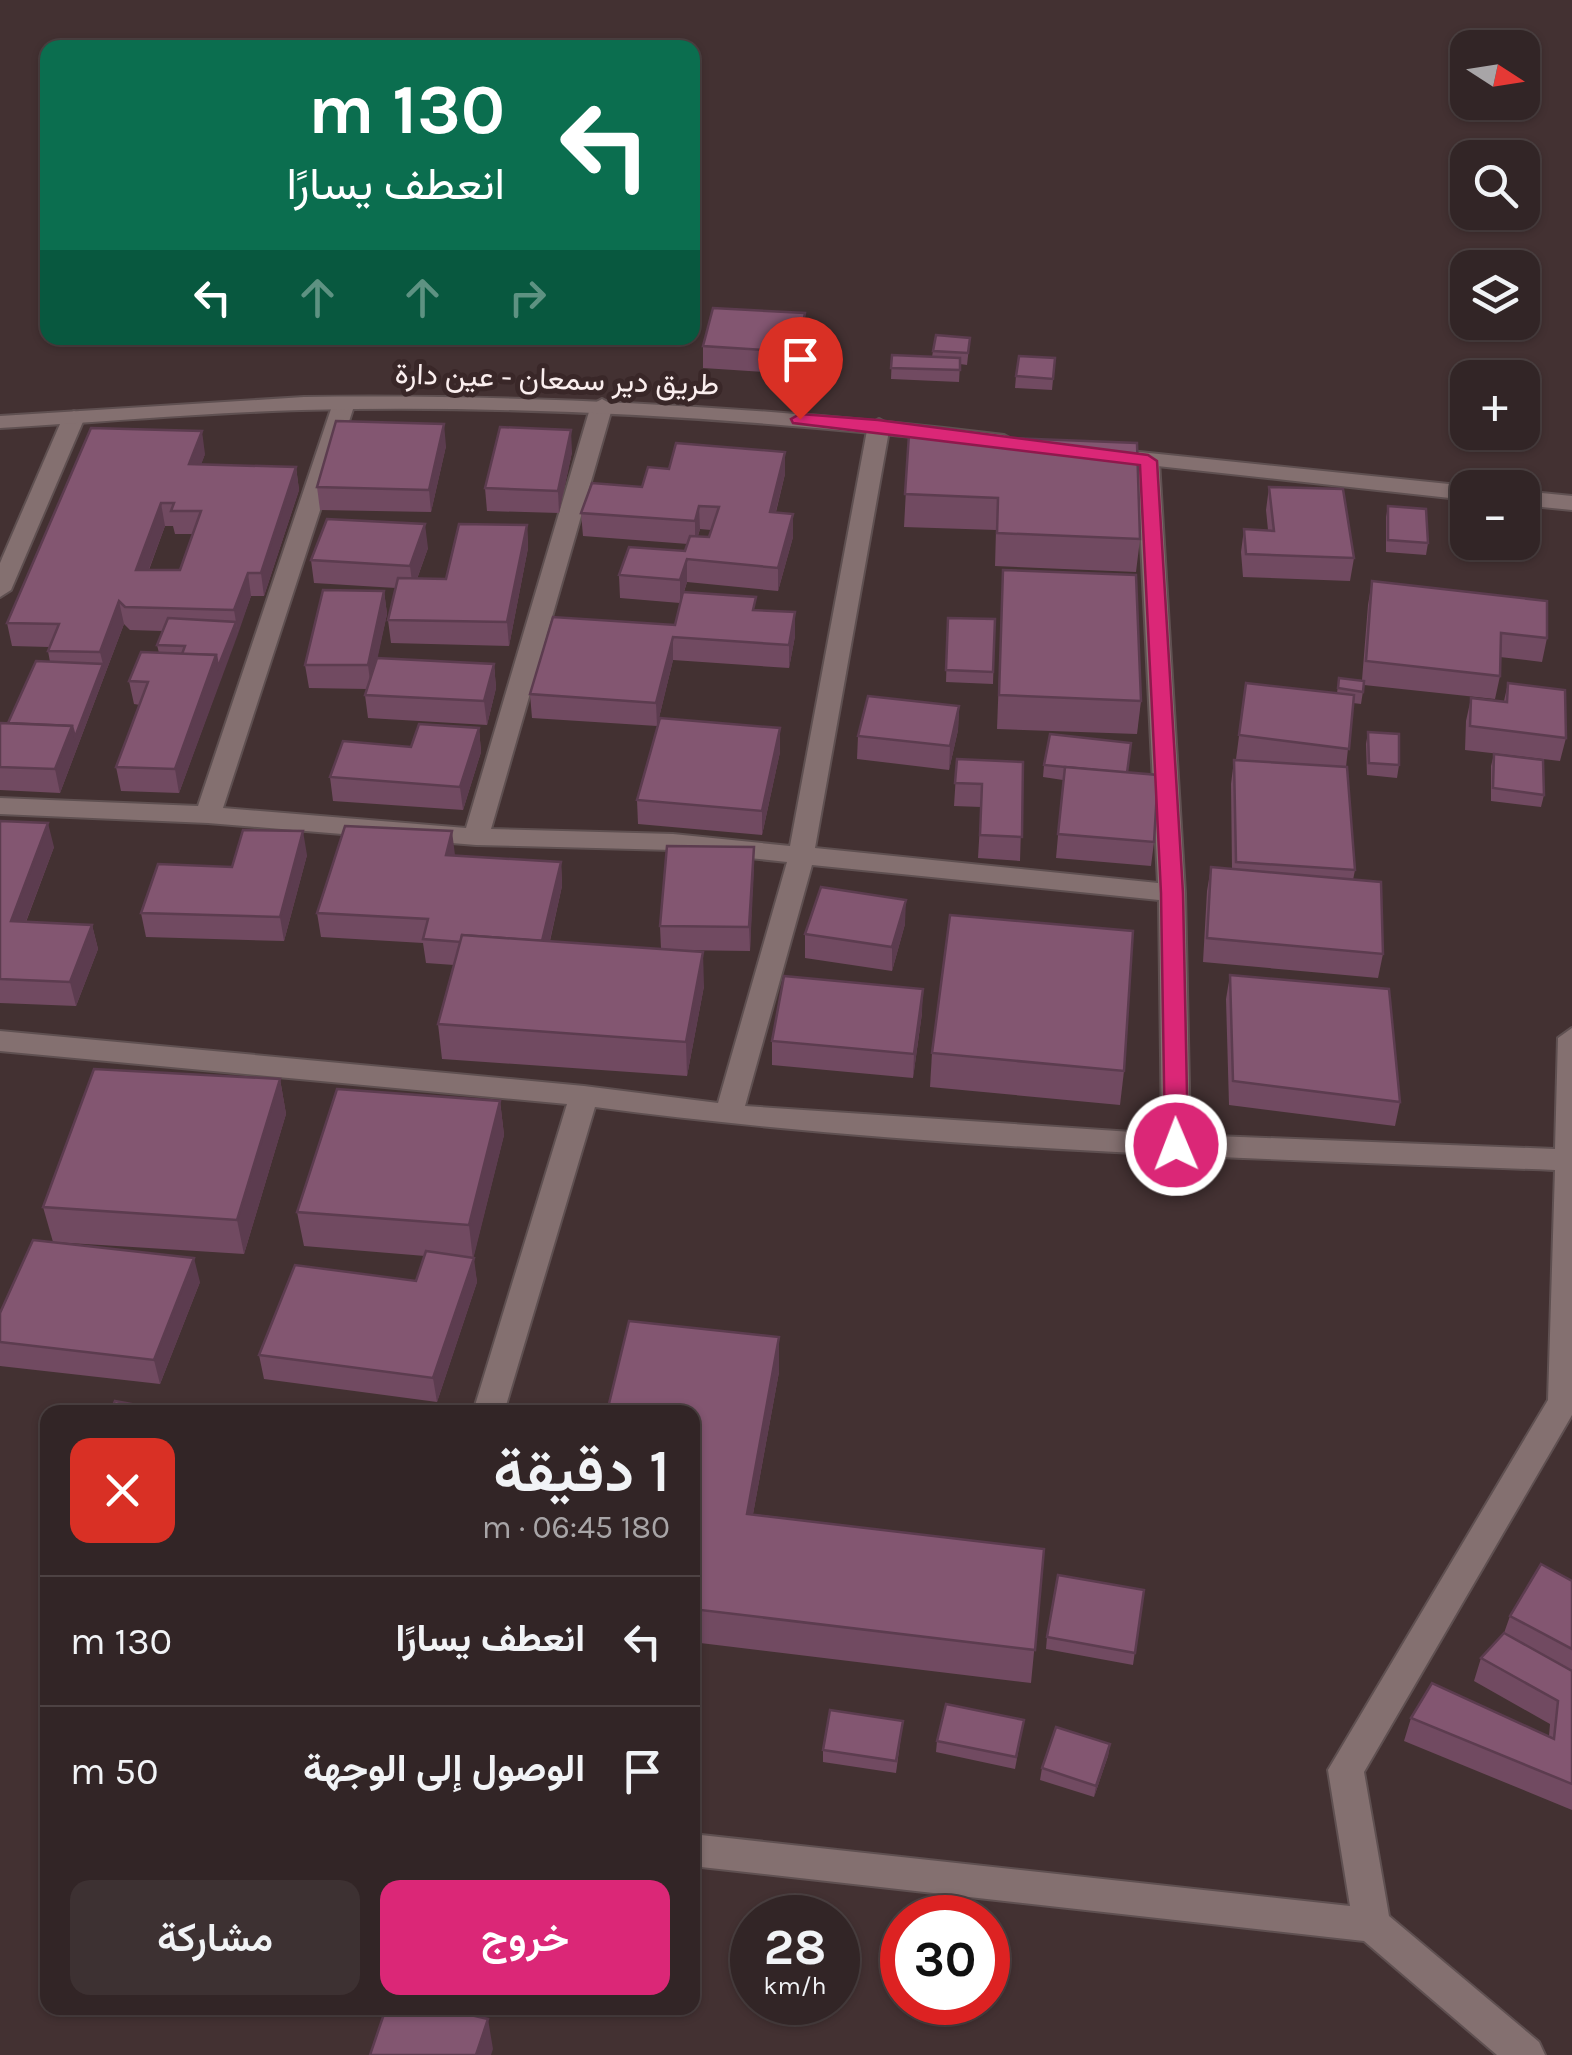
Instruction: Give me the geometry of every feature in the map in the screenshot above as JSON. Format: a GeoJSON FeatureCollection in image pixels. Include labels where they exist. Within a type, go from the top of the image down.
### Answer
{"type":"FeatureCollection","features":[{"type":"Feature","properties":{"kind":"street","name":"طريق دير سمعان - عين دارة"},"geometry":{"type":"LineString","coordinates":[[0,422],[344,402],[602,405],[878,425],[1032,445]]}},
{"type":"Feature","properties":{"kind":"street"},"geometry":{"type":"LineString","coordinates":[[208,815],[344,402]]}},
{"type":"Feature","properties":{"kind":"street"},"geometry":{"type":"LineString","coordinates":[[476,837],[602,405]]}},
{"type":"Feature","properties":{"kind":"street"},"geometry":{"type":"LineString","coordinates":[[0,590],[74,417]]}},
{"type":"Feature","properties":{"kind":"street"},"geometry":{"type":"LineString","coordinates":[[730,1114],[763,980],[801,857],[878,425]]}},
{"type":"Feature","properties":{"kind":"street"},"geometry":{"type":"LineString","coordinates":[[1070,450],[1450,491]]}},
{"type":"Feature","properties":{"kind":"street"},"geometry":{"type":"LineString","coordinates":[[1148,461],[1172,893],[1176,1145]]}},
{"type":"Feature","properties":{"kind":"street"},"geometry":{"type":"LineString","coordinates":[[1540,500],[1572,504]]}},
{"type":"Feature","properties":{"kind":"street"},"geometry":{"type":"LineString","coordinates":[[0,806],[208,815],[476,837],[673,842],[1172,893]]}},
{"type":"Feature","properties":{"kind":"street"},"geometry":{"type":"LineString","coordinates":[[1372,1925],[1346,1770],[1564,1401],[1572,1038]]}},
{"type":"Feature","properties":{"kind":"street"},"geometry":{"type":"LineString","coordinates":[[0,1041],[584,1096],[730,1114],[1176,1145],[1570,1160]]}},
{"type":"Feature","properties":{"kind":"street"},"geometry":{"type":"LineString","coordinates":[[490,1405],[584,1096]]}},
{"type":"Feature","properties":{"kind":"street"},"geometry":{"type":"LineString","coordinates":[[700,1851],[1372,1925],[1526,2055]]}},
{"type":"Feature","properties":{"kind":"building"},"geometry":{"type":"Polygon","coordinates":[[[713,308],[805,313],[797,352],[703,346],[713,308]]]}},
{"type":"Feature","properties":{"kind":"building"},"geometry":{"type":"Polygon","coordinates":[[[936,335],[970,338],[968,353],[933,351],[936,335]]]}},
{"type":"Feature","properties":{"kind":"building"},"geometry":{"type":"Polygon","coordinates":[[[892,355],[960,358],[960,370],[891,368],[892,355]]]}},
{"type":"Feature","properties":{"kind":"building"},"geometry":{"type":"Polygon","coordinates":[[[1019,356],[1055,358],[1053,379],[1016,376],[1019,356]]]}},
{"type":"Feature","properties":{"kind":"building"},"geometry":{"type":"Polygon","coordinates":[[[336,421],[444,424],[429,490],[317,487],[336,421]]]}},
{"type":"Feature","properties":{"kind":"building"},"geometry":{"type":"Polygon","coordinates":[[[500,427],[571,430],[558,491],[485,488],[500,427]]]}},
{"type":"Feature","properties":{"kind":"building"},"geometry":{"type":"Polygon","coordinates":[[[91,428],[202,431],[189,464],[296,467],[261,573],[248,573],[234,610],[125,607],[119,601],[100,652],[48,651],[59,624],[7,623],[91,428]],[[161,503],[136,570],[180,570],[201,511],[171,511],[174,503],[161,503]]]}},
{"type":"Feature","properties":{"kind":"building"},"geometry":{"type":"Polygon","coordinates":[[[909,434],[1137,443],[1140,539],[997,533],[998,498],[905,494],[909,434]]]}},
{"type":"Feature","properties":{"kind":"building"},"geometry":{"type":"Polygon","coordinates":[[[676,443],[785,452],[770,512],[793,514],[778,568],[687,559],[680,580],[619,575],[629,547],[685,551],[690,536],[709,537],[719,507],[699,506],[695,521],[581,513],[592,483],[642,487],[648,467],[669,469],[676,443]]]}},
{"type":"Feature","properties":{"kind":"building"},"geometry":{"type":"Polygon","coordinates":[[[1269,487],[1343,489],[1354,558],[1246,554],[1244,529],[1274,531],[1269,487]]]}},
{"type":"Feature","properties":{"kind":"building"},"geometry":{"type":"Polygon","coordinates":[[[1388,506],[1426,509],[1428,543],[1388,540],[1388,506]]]}},
{"type":"Feature","properties":{"kind":"building"},"geometry":{"type":"Polygon","coordinates":[[[327,519],[425,524],[410,566],[311,560],[327,519]]]}},
{"type":"Feature","properties":{"kind":"building"},"geometry":{"type":"Polygon","coordinates":[[[459,524],[527,525],[507,622],[388,620],[398,578],[446,579],[459,524]]]}},
{"type":"Feature","properties":{"kind":"building"},"geometry":{"type":"Polygon","coordinates":[[[1003,570],[1136,575],[1141,701],[999,695],[1003,570]]]}},
{"type":"Feature","properties":{"kind":"building"},"geometry":{"type":"Polygon","coordinates":[[[1372,581],[1547,601],[1547,638],[1501,633],[1500,676],[1366,661],[1372,581]]]}},
{"type":"Feature","properties":{"kind":"building"},"geometry":{"type":"Polygon","coordinates":[[[323,590],[384,591],[368,665],[305,665],[323,590]]]}},
{"type":"Feature","properties":{"kind":"building"},"geometry":{"type":"Polygon","coordinates":[[[683,592],[756,597],[753,610],[795,612],[789,645],[673,637],[656,703],[530,694],[553,617],[675,625],[683,592]]]}},
{"type":"Feature","properties":{"kind":"building"},"geometry":{"type":"Polygon","coordinates":[[[168,618],[236,622],[218,667],[216,655],[182,654],[185,646],[157,645],[168,618]]]}},
{"type":"Feature","properties":{"kind":"building"},"geometry":{"type":"Polygon","coordinates":[[[948,618],[995,619],[993,672],[946,670],[948,618]]]}},
{"type":"Feature","properties":{"kind":"building"},"geometry":{"type":"Polygon","coordinates":[[[141,652],[216,655],[175,769],[116,767],[148,682],[129,681],[141,652]]]}},
{"type":"Feature","properties":{"kind":"building"},"geometry":{"type":"Polygon","coordinates":[[[377,658],[494,664],[484,701],[365,695],[377,658]]]}},
{"type":"Feature","properties":{"kind":"building"},"geometry":{"type":"Polygon","coordinates":[[[36,661],[103,664],[75,737],[72,726],[8,723],[36,661]]]}},
{"type":"Feature","properties":{"kind":"building"},"geometry":{"type":"Polygon","coordinates":[[[1339,678],[1364,681],[1363,692],[1338,688],[1339,678]]]}},
{"type":"Feature","properties":{"kind":"building"},"geometry":{"type":"Polygon","coordinates":[[[1246,683],[1354,695],[1349,749],[1239,735],[1246,683]]]}},
{"type":"Feature","properties":{"kind":"building"},"geometry":{"type":"Polygon","coordinates":[[[1508,683],[1565,690],[1566,738],[1470,726],[1471,698],[1507,702],[1508,683]]]}},
{"type":"Feature","properties":{"kind":"building"},"geometry":{"type":"Polygon","coordinates":[[[868,696],[959,706],[950,746],[858,736],[868,696]]]}},
{"type":"Feature","properties":{"kind":"building"},"geometry":{"type":"Polygon","coordinates":[[[660,718],[780,728],[762,811],[637,800],[660,718]]]}},
{"type":"Feature","properties":{"kind":"building"},"geometry":{"type":"Polygon","coordinates":[[[0,723],[72,726],[55,769],[0,767],[0,723]]]}},
{"type":"Feature","properties":{"kind":"building"},"geometry":{"type":"Polygon","coordinates":[[[419,724],[479,728],[460,787],[330,777],[343,741],[411,747],[419,724]]]}},
{"type":"Feature","properties":{"kind":"building"},"geometry":{"type":"Polygon","coordinates":[[[1368,732],[1399,734],[1399,765],[1369,763],[1368,732]]]}},
{"type":"Feature","properties":{"kind":"building"},"geometry":{"type":"Polygon","coordinates":[[[1050,734],[1131,743],[1127,773],[1044,765],[1050,734]]]}},
{"type":"Feature","properties":{"kind":"building"},"geometry":{"type":"Polygon","coordinates":[[[1494,754],[1543,760],[1544,795],[1493,788],[1494,754]]]}},
{"type":"Feature","properties":{"kind":"building"},"geometry":{"type":"Polygon","coordinates":[[[957,759],[1023,762],[1022,837],[980,835],[982,784],[955,783],[957,759]]]}},
{"type":"Feature","properties":{"kind":"building"},"geometry":{"type":"Polygon","coordinates":[[[1234,760],[1347,767],[1355,870],[1236,862],[1234,760]]]}},
{"type":"Feature","properties":{"kind":"building"},"geometry":{"type":"Polygon","coordinates":[[[1065,767],[1158,775],[1154,842],[1058,834],[1065,767]]]}},
{"type":"Feature","properties":{"kind":"building"},"geometry":{"type":"Polygon","coordinates":[[[0,821],[48,823],[11,921],[92,925],[70,982],[0,979],[0,821]]]}},
{"type":"Feature","properties":{"kind":"building"},"geometry":{"type":"Polygon","coordinates":[[[345,826],[452,831],[446,855],[561,862],[542,941],[462,935],[461,942],[423,939],[428,919],[317,913],[345,826]]]}},
{"type":"Feature","properties":{"kind":"building"},"geometry":{"type":"Polygon","coordinates":[[[243,830],[303,831],[280,917],[141,913],[158,864],[232,867],[243,830]]]}},
{"type":"Feature","properties":{"kind":"building"},"geometry":{"type":"Polygon","coordinates":[[[667,846],[754,847],[749,927],[660,926],[667,846]]]}},
{"type":"Feature","properties":{"kind":"building"},"geometry":{"type":"Polygon","coordinates":[[[1211,867],[1381,882],[1383,954],[1207,938],[1211,867]]]}},
{"type":"Feature","properties":{"kind":"building"},"geometry":{"type":"Polygon","coordinates":[[[821,887],[906,900],[892,947],[805,934],[821,887]]]}},
{"type":"Feature","properties":{"kind":"building"},"geometry":{"type":"Polygon","coordinates":[[[950,915],[1133,931],[1124,1071],[932,1053],[950,915]]]}},
{"type":"Feature","properties":{"kind":"building"},"geometry":{"type":"Polygon","coordinates":[[[462,935],[703,952],[686,1042],[438,1024],[462,935]]]}},
{"type":"Feature","properties":{"kind":"building"},"geometry":{"type":"Polygon","coordinates":[[[1230,975],[1389,989],[1400,1102],[1233,1081],[1230,975]]]}},
{"type":"Feature","properties":{"kind":"building"},"geometry":{"type":"Polygon","coordinates":[[[784,976],[923,989],[914,1054],[772,1041],[784,976]]]}},
{"type":"Feature","properties":{"kind":"building"},"geometry":{"type":"Polygon","coordinates":[[[94,1069],[280,1079],[237,1220],[43,1207],[94,1069]]]}},
{"type":"Feature","properties":{"kind":"building"},"geometry":{"type":"Polygon","coordinates":[[[337,1089],[500,1101],[469,1225],[297,1212],[337,1089]]]}},
{"type":"Feature","properties":{"kind":"building"},"geometry":{"type":"Polygon","coordinates":[[[33,1240],[194,1258],[154,1360],[0,1342],[0,1313],[33,1240]]]}},
{"type":"Feature","properties":{"kind":"building"},"geometry":{"type":"Polygon","coordinates":[[[426,1251],[474,1258],[433,1378],[259,1355],[295,1265],[416,1281],[426,1251]]]}},
{"type":"Feature","properties":{"kind":"building"},"geometry":{"type":"Polygon","coordinates":[[[629,1321],[779,1337],[747,1514],[1044,1549],[1035,1650],[700,1610],[700,1405],[609,1405],[629,1321]]]}},
{"type":"Feature","properties":{"kind":"building"},"geometry":{"type":"Polygon","coordinates":[[[1541,1564],[1572,1581],[1572,1649],[1510,1616],[1541,1564]]]}},
{"type":"Feature","properties":{"kind":"building"},"geometry":{"type":"Polygon","coordinates":[[[1058,1575],[1144,1590],[1135,1653],[1047,1637],[1058,1575]]]}},
{"type":"Feature","properties":{"kind":"building"},"geometry":{"type":"Polygon","coordinates":[[[1504,1633],[1572,1671],[1572,1784],[1411,1718],[1432,1683],[1554,1739],[1558,1701],[1481,1658],[1504,1633]]]}},
{"type":"Feature","properties":{"kind":"building"},"geometry":{"type":"Polygon","coordinates":[[[946,1704],[1024,1720],[1016,1757],[937,1741],[946,1704]]]}},
{"type":"Feature","properties":{"kind":"building"},"geometry":{"type":"Polygon","coordinates":[[[830,1710],[903,1721],[896,1761],[823,1750],[830,1710]]]}},
{"type":"Feature","properties":{"kind":"building"},"geometry":{"type":"Polygon","coordinates":[[[1056,1727],[1110,1744],[1096,1786],[1042,1768],[1056,1727]]]}},
{"type":"Feature","properties":{"kind":"building"},"geometry":{"type":"Polygon","coordinates":[[[384,2015],[471,2015],[488,2019],[476,2055],[370,2055],[384,2015]]]}},
{"type":"Feature","properties":{"kind":"route"},"geometry":{"type":"LineString","coordinates":[[800,419],[878,425],[1148,461],[1172,893],[1176,1145]]}}]}
